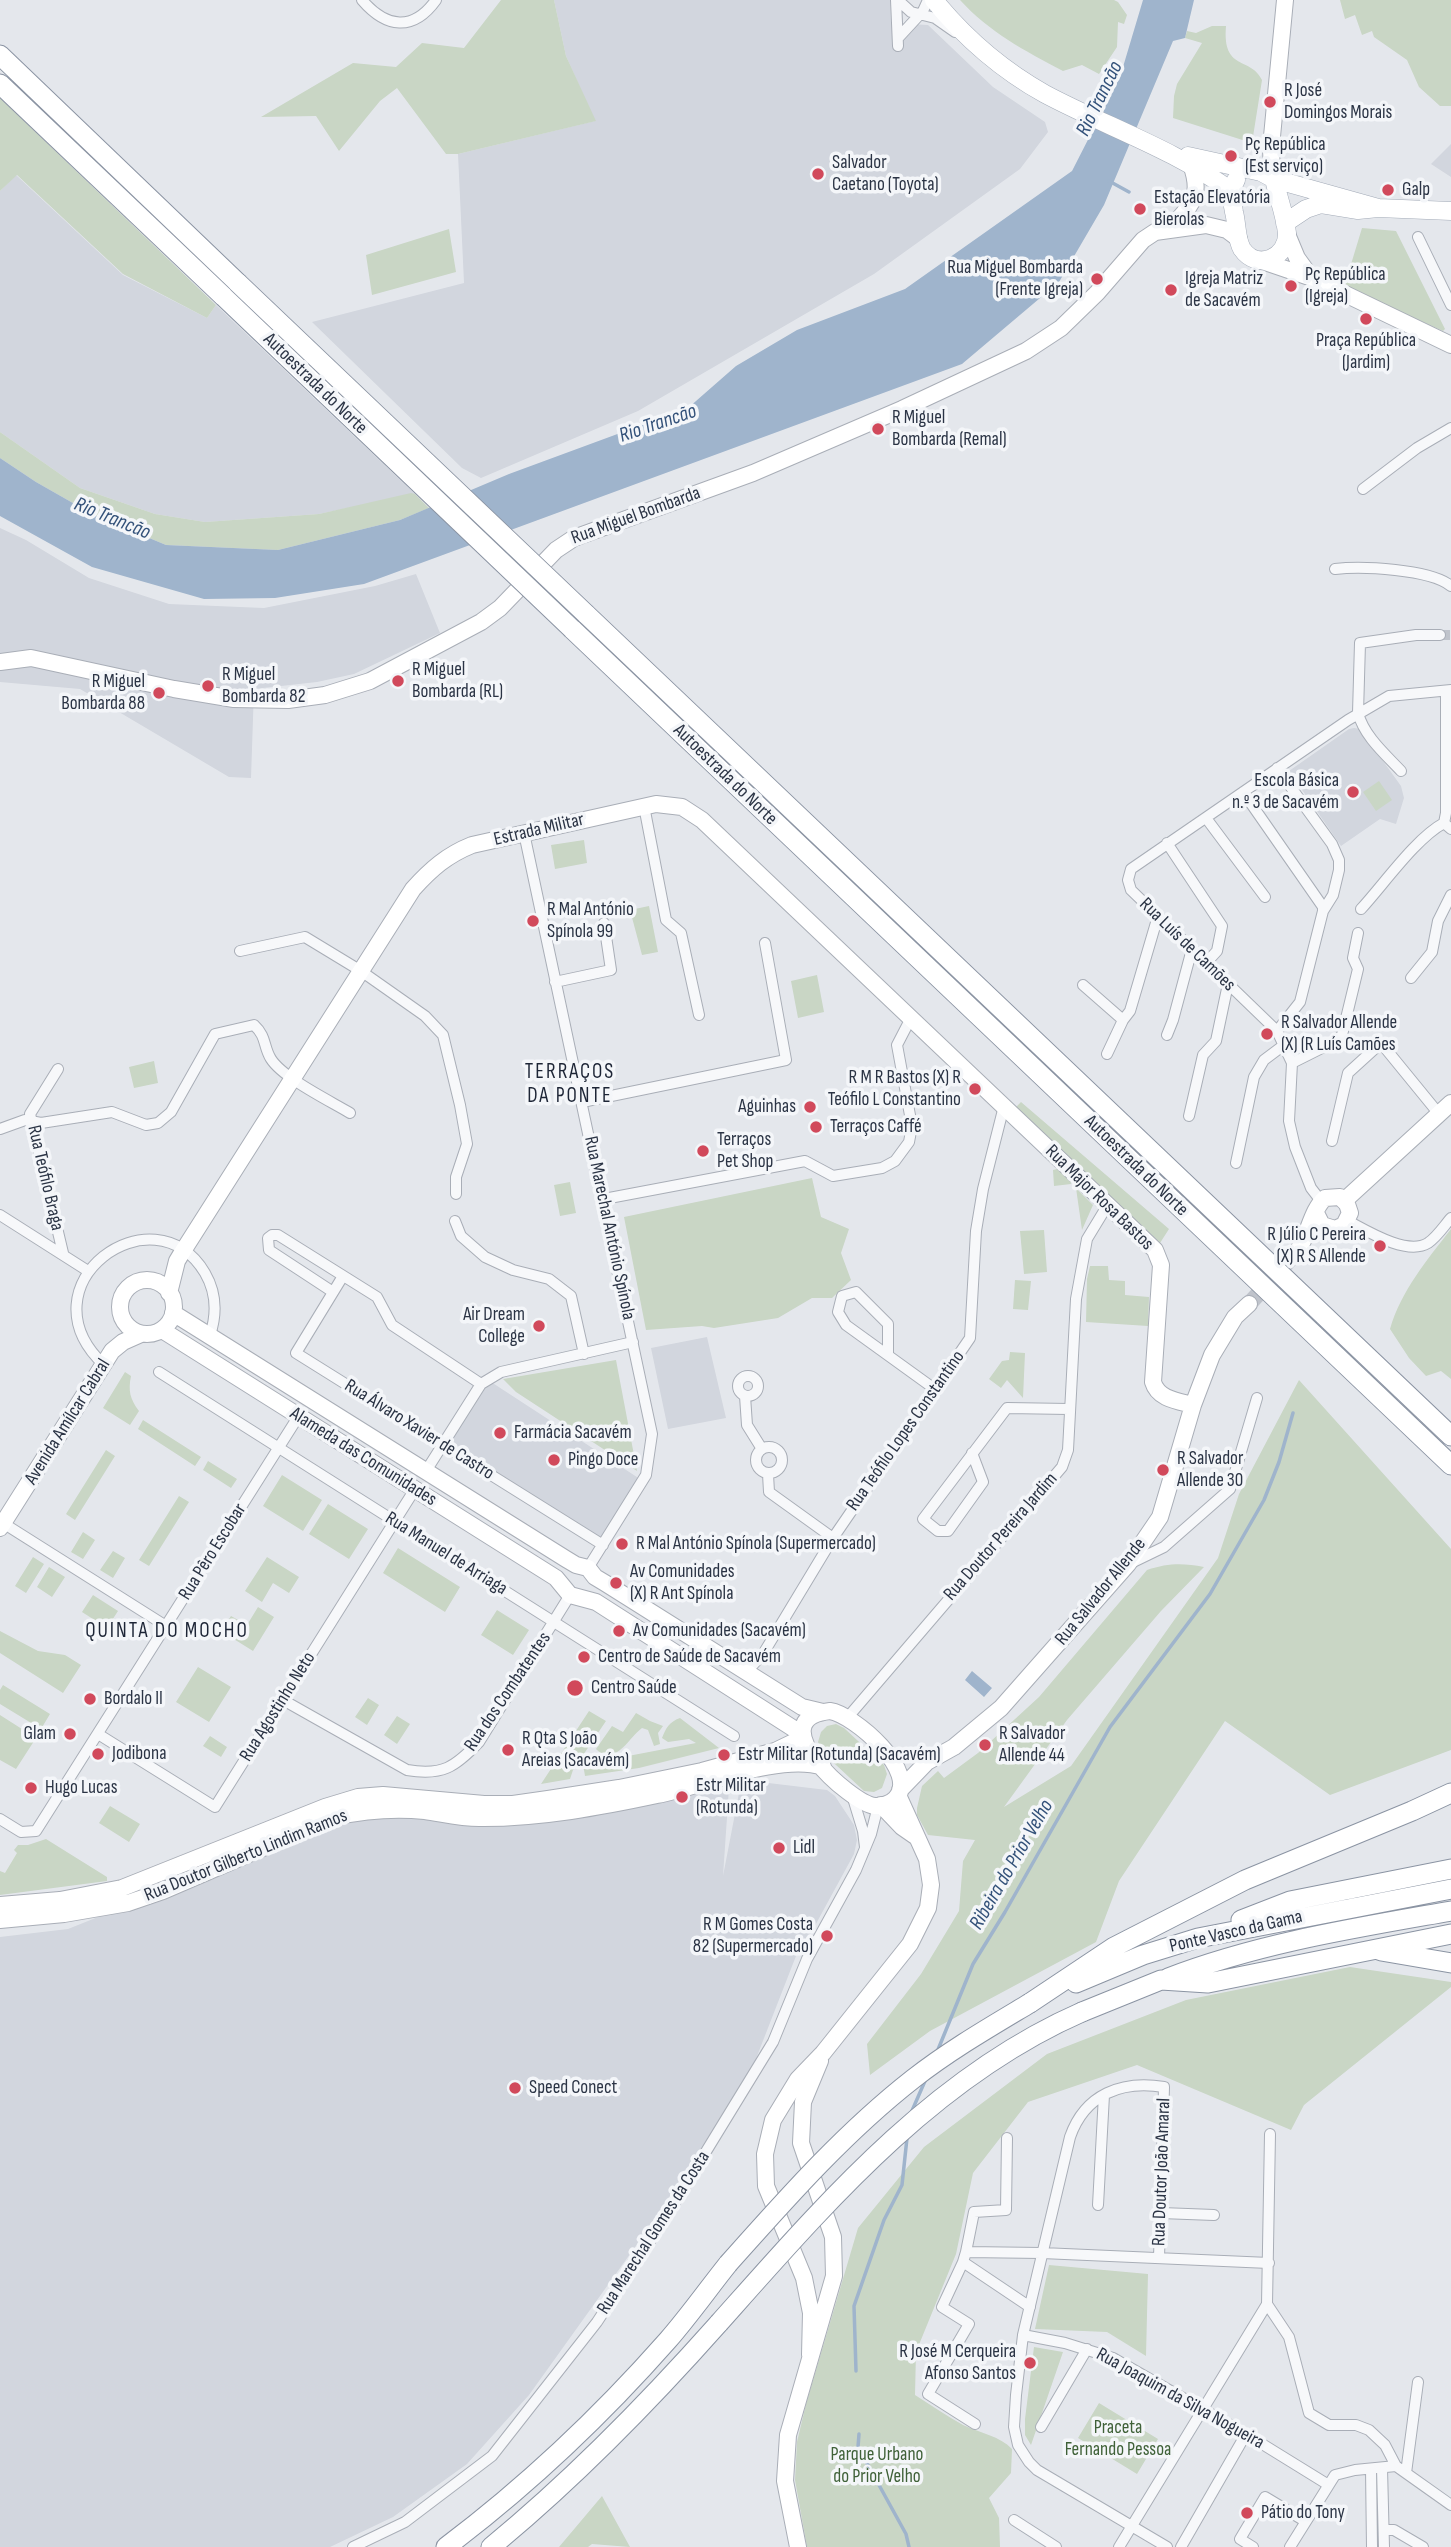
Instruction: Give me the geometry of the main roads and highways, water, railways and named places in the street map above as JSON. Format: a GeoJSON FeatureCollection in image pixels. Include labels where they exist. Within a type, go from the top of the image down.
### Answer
{"type":"FeatureCollection","features":[{"type":"Feature","properties":{"kind":"highway","name":"Autoestrada do Norte"},"geometry":{"type":"LineString","coordinates":[[0,55],[1451,1436]]}},
{"type":"Feature","properties":{"kind":"highway","name":"Autoestrada do Norte"},"geometry":{"type":"LineString","coordinates":[[0,84],[1451,1465]]}},
{"type":"Feature","properties":{"kind":"highway"},"geometry":{"type":"LineString","coordinates":[[1405,1392],[1451,1417]]}},
{"type":"Feature","properties":{"kind":"highway"},"geometry":{"type":"LineString","coordinates":[[1418,1434],[1451,1478]]}},
{"type":"Feature","properties":{"kind":"highway"},"geometry":{"type":"LineString","coordinates":[[446,2547],[540,2469],[601,2412],[668,2339],[728,2264],[832,2151],[889,2099],[971,2038],[1030,2003],[1114,1947],[1245,1880],[1451,1793]]}},
{"type":"Feature","properties":{"kind":"highway"},"geometry":{"type":"LineString","coordinates":[[1198,1938],[1290,1901],[1451,1868]]}},
{"type":"Feature","properties":{"kind":"highway","name":"Ponte Vasco da Gama"},"geometry":{"type":"LineString","coordinates":[[1030,2003],[1130,1960],[1198,1938],[1451,1889]]}},
{"type":"Feature","properties":{"kind":"highway","name":"Ponte Vasco da Gama"},"geometry":{"type":"LineString","coordinates":[[491,2547],[542,2505],[619,2432],[814,2217],[926,2110],[1002,2056],[1061,2021],[1214,1960],[1267,1946],[1451,1911]]}},
{"type":"Feature","properties":{"kind":"highway"},"geometry":{"type":"LineString","coordinates":[[1161,1980],[1208,1983],[1370,1948],[1451,1934]]}},
{"type":"Feature","properties":{"kind":"highway"},"geometry":{"type":"LineString","coordinates":[[1370,1948],[1451,1964]]}},
{"type":"Feature","properties":{"kind":"main road"},"geometry":{"type":"LineString","coordinates":[[934,0],[968,38],[1004,68],[1062,102],[1191,164],[1231,194]]}},
{"type":"Feature","properties":{"kind":"main road"},"geometry":{"type":"LineString","coordinates":[[1171,153],[1252,171],[1378,208]]}},
{"type":"Feature","properties":{"kind":"main road"},"geometry":{"type":"LineString","coordinates":[[1252,171],[1239,176],[1231,194],[1239,242],[1249,257],[1262,261],[1274,258],[1286,244],[1286,229],[1273,178]]}},
{"type":"Feature","properties":{"kind":"main road"},"geometry":{"type":"LineString","coordinates":[[1286,229],[1306,209],[1321,204],[1359,209],[1451,211]]}},
{"type":"Feature","properties":{"kind":"water","name":"Rio Trancão"},"geometry":{"type":"Polygon","coordinates":[[[1143,0],[1194,0],[1185,38],[1173,41],[1104,205],[1059,282],[962,364],[364,584],[275,598],[204,599],[92,567],[0,516],[0,458],[94,515],[166,545],[278,550],[400,520],[509,474],[688,408],[736,366],[797,330],[905,289],[1072,171],[1120,77],[1143,0]]]}},
{"type":"Feature","properties":{"kind":"water"},"geometry":{"type":"Polygon","coordinates":[[[972,1671],[992,1688],[984,1697],[965,1680],[972,1671]]]}},
{"type":"Feature","properties":{"kind":"waterway","name":"Ribeira do Prior Velho"},"geometry":{"type":"LineString","coordinates":[[1109,181],[1129,192]]}},
{"type":"Feature","properties":{"kind":"waterway","name":"Ribeira do Prior Velho"},"geometry":{"type":"LineString","coordinates":[[937,2052],[973,1964],[1110,1727],[1210,1594],[1264,1500],[1279,1462],[1293,1413]]}},
{"type":"Feature","properties":{"kind":"waterway","name":"Ribeira do Prior Velho"},"geometry":{"type":"LineString","coordinates":[[911,2113],[925,2081]]}},
{"type":"Feature","properties":{"kind":"waterway","name":"Ribeira do Prior Velho"},"geometry":{"type":"LineString","coordinates":[[856,2371],[854,2306],[884,2220],[902,2185],[907,2138]]}},
{"type":"Feature","properties":{"kind":"waterway","name":"Ribeira do Prior Velho"},"geometry":{"type":"LineString","coordinates":[[859,2434],[858,2447],[906,2534],[909,2547]]}},
{"type":"Feature","properties":{"kind":"tunnel"},"geometry":{"type":"LineString","coordinates":[[1440,635],[1451,635]]}},
{"type":"Feature","properties":{"kind":"tunnel"},"geometry":{"type":"LineString","coordinates":[[1249,1304],[1296,1253]]}},
{"type":"Feature","properties":{"kind":"place","name":"R José Domingos Morais"},"geometry":{"type":"Point","coordinates":[1270,102]}},
{"type":"Feature","properties":{"kind":"place","name":"Pç República (Est serviço)"},"geometry":{"type":"Point","coordinates":[1231,156]}},
{"type":"Feature","properties":{"kind":"place","name":"Salvador Caetano (Toyota)"},"geometry":{"type":"Point","coordinates":[818,174]}},
{"type":"Feature","properties":{"kind":"place","name":"Galp"},"geometry":{"type":"Point","coordinates":[1388,190]}},
{"type":"Feature","properties":{"kind":"place","name":"Estação Elevatória Bierolas"},"geometry":{"type":"Point","coordinates":[1140,209]}},
{"type":"Feature","properties":{"kind":"place","name":"Rua Miguel Bombarda (Frente Igreja)"},"geometry":{"type":"Point","coordinates":[1097,279]}},
{"type":"Feature","properties":{"kind":"place","name":"Pç República (Igreja)"},"geometry":{"type":"Point","coordinates":[1291,286]}},
{"type":"Feature","properties":{"kind":"place","name":"Igreja Matriz de Sacavém"},"geometry":{"type":"Point","coordinates":[1171,290]}},
{"type":"Feature","properties":{"kind":"place","name":"Praça República (Jardim)"},"geometry":{"type":"Point","coordinates":[1366,319]}},
{"type":"Feature","properties":{"kind":"place","name":"R Miguel Bombarda (Remal)"},"geometry":{"type":"Point","coordinates":[878,429]}},
{"type":"Feature","properties":{"kind":"place","name":"R Miguel Bombarda (RL)"},"geometry":{"type":"Point","coordinates":[398,681]}},
{"type":"Feature","properties":{"kind":"place","name":"R Miguel Bombarda 82"},"geometry":{"type":"Point","coordinates":[208,686]}},
{"type":"Feature","properties":{"kind":"place","name":"R Miguel Bombarda 88"},"geometry":{"type":"Point","coordinates":[159,693]}},
{"type":"Feature","properties":{"kind":"place","name":"Escola Básica n.º 3 de Sacavém"},"geometry":{"type":"Point","coordinates":[1353,792]}},
{"type":"Feature","properties":{"kind":"place","name":"R Mal António Spínola 99"},"geometry":{"type":"Point","coordinates":[533,921]}},
{"type":"Feature","properties":{"kind":"place","name":"R Salvador Allende (X) (R Luís Camões"},"geometry":{"type":"Point","coordinates":[1267,1034]}},
{"type":"Feature","properties":{"kind":"place","name":"R M R Bastos (X) R Teófilo L Constantino"},"geometry":{"type":"Point","coordinates":[975,1089]}},
{"type":"Feature","properties":{"kind":"place","name":"Aguinhas"},"geometry":{"type":"Point","coordinates":[810,1107]}},
{"type":"Feature","properties":{"kind":"place","name":"Terraços Caffé"},"geometry":{"type":"Point","coordinates":[816,1127]}},
{"type":"Feature","properties":{"kind":"place","name":"Terraços Pet Shop"},"geometry":{"type":"Point","coordinates":[703,1151]}},
{"type":"Feature","properties":{"kind":"place","name":"R Júlio C Pereira (X) R S Allende"},"geometry":{"type":"Point","coordinates":[1380,1246]}},
{"type":"Feature","properties":{"kind":"place","name":"Air Dream College"},"geometry":{"type":"Point","coordinates":[539,1326]}},
{"type":"Feature","properties":{"kind":"place","name":"Farmácia Sacavém"},"geometry":{"type":"Point","coordinates":[500,1433]}},
{"type":"Feature","properties":{"kind":"place","name":"Pingo Doce"},"geometry":{"type":"Point","coordinates":[554,1460]}},
{"type":"Feature","properties":{"kind":"place","name":"R Salvador Allende 30"},"geometry":{"type":"Point","coordinates":[1163,1470]}},
{"type":"Feature","properties":{"kind":"place","name":"R Mal António Spínola (Supermercado)"},"geometry":{"type":"Point","coordinates":[622,1544]}},
{"type":"Feature","properties":{"kind":"place","name":"Av Comunidades (X) R Ant Spínola"},"geometry":{"type":"Point","coordinates":[616,1583]}},
{"type":"Feature","properties":{"kind":"place","name":"Av Comunidades (Sacavém)"},"geometry":{"type":"Point","coordinates":[619,1631]}},
{"type":"Feature","properties":{"kind":"place","name":"Centro de Saúde de Sacavém"},"geometry":{"type":"Point","coordinates":[584,1657]}},
{"type":"Feature","properties":{"kind":"place","name":"Centro Saúde"},"geometry":{"type":"Point","coordinates":[575,1688]}},
{"type":"Feature","properties":{"kind":"place","name":"Bordalo II"},"geometry":{"type":"Point","coordinates":[90,1699]}},
{"type":"Feature","properties":{"kind":"place","name":"Glam"},"geometry":{"type":"Point","coordinates":[70,1734]}},
{"type":"Feature","properties":{"kind":"place","name":"R Salvador Allende 44"},"geometry":{"type":"Point","coordinates":[985,1745]}},
{"type":"Feature","properties":{"kind":"place","name":"R Qta S João Areias (Sacavém)"},"geometry":{"type":"Point","coordinates":[508,1750]}},
{"type":"Feature","properties":{"kind":"place","name":"Jodibona"},"geometry":{"type":"Point","coordinates":[98,1754]}},
{"type":"Feature","properties":{"kind":"place","name":"Estr Militar (Rotunda) (Sacavém)"},"geometry":{"type":"Point","coordinates":[724,1755]}},
{"type":"Feature","properties":{"kind":"place","name":"Hugo Lucas"},"geometry":{"type":"Point","coordinates":[31,1788]}},
{"type":"Feature","properties":{"kind":"place","name":"Estr Militar (Rotunda)"},"geometry":{"type":"Point","coordinates":[682,1797]}},
{"type":"Feature","properties":{"kind":"place","name":"Lidl"},"geometry":{"type":"Point","coordinates":[779,1848]}},
{"type":"Feature","properties":{"kind":"place","name":"R M Gomes Costa 82 (Supermercado)"},"geometry":{"type":"Point","coordinates":[827,1936]}},
{"type":"Feature","properties":{"kind":"place","name":"Speed Conect"},"geometry":{"type":"Point","coordinates":[515,2088]}},
{"type":"Feature","properties":{"kind":"place","name":"R José M Cerqueira Afonso Santos"},"geometry":{"type":"Point","coordinates":[1030,2363]}},
{"type":"Feature","properties":{"kind":"place","name":"Pátio do Tony"},"geometry":{"type":"Point","coordinates":[1247,2513]}},
{"type":"Feature","properties":{"kind":"district","name":"TERRAÇOS DA PONTE"},"geometry":{"type":"Point","coordinates":[570,1085]}},
{"type":"Feature","properties":{"kind":"district","name":"QUINTA DO MOCHO"},"geometry":{"type":"Point","coordinates":[167,1632]}},
{"type":"Feature","properties":{"kind":"park label","name":"Praceta Fernando Pessoa"},"geometry":{"type":"Point","coordinates":[1118,2439]}},
{"type":"Feature","properties":{"kind":"park label","name":"Parque Urbano do Prior Velho"},"geometry":{"type":"Point","coordinates":[877,2466]}}]}
